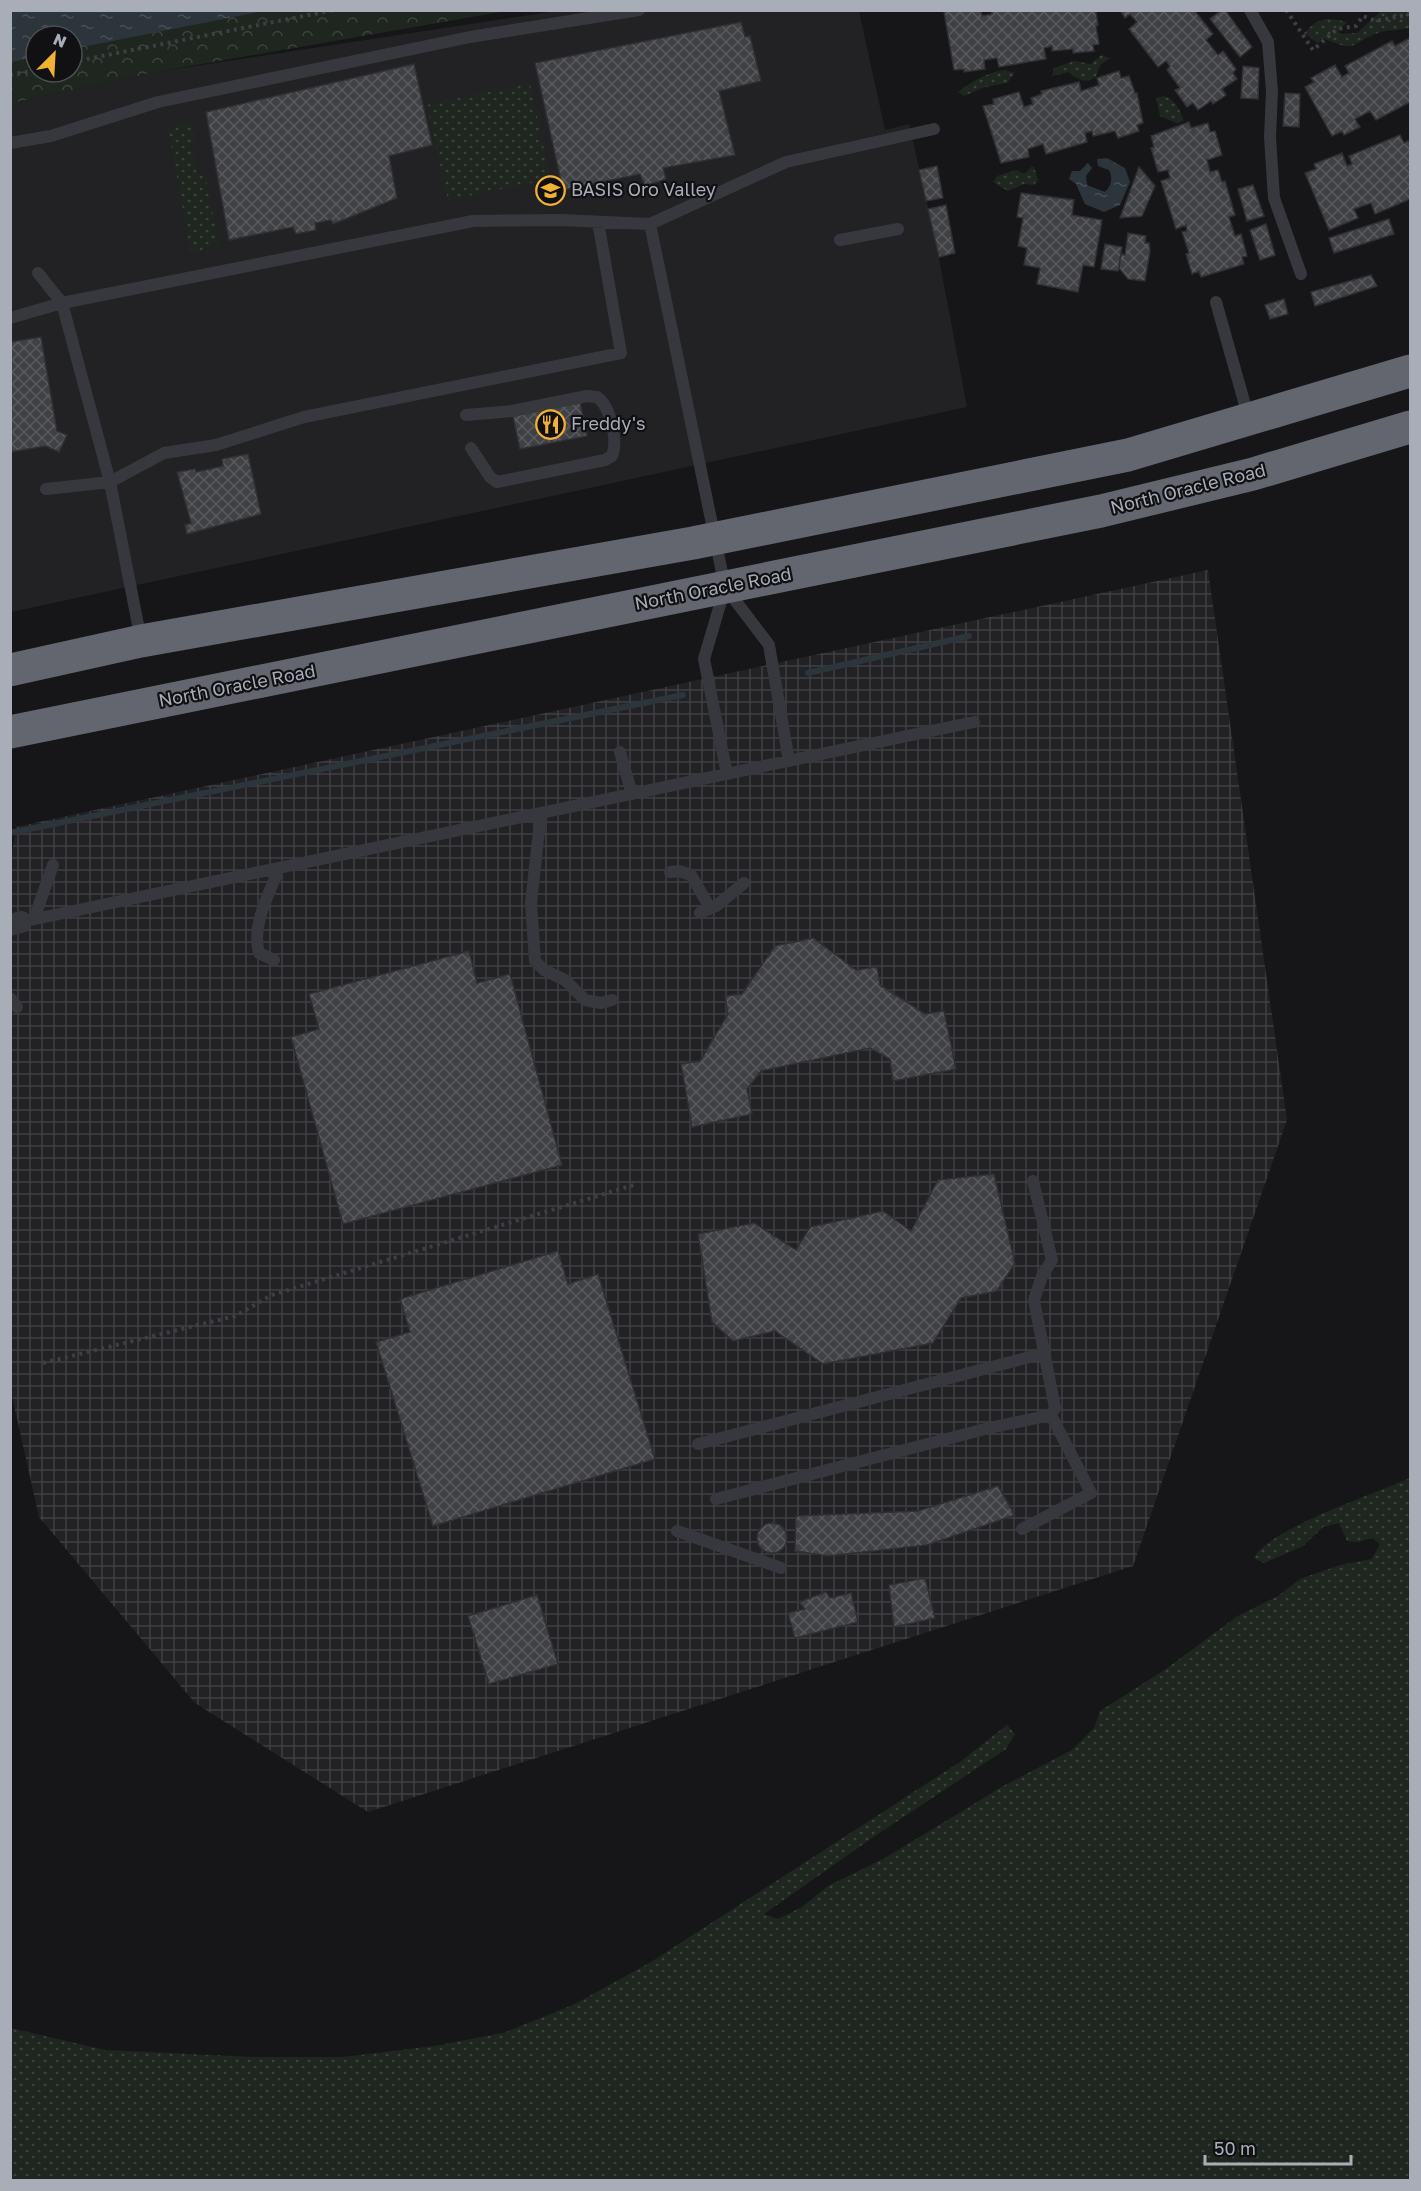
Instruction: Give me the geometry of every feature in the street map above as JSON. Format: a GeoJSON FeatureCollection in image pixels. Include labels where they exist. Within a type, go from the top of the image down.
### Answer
{"type":"FeatureCollection","features":[{"type":"Feature","properties":{"kind":"highway"},"geometry":{"type":"LineString","coordinates":[[10,670],[141,642],[714,538],[1128,455],[1410,371]]}},
{"type":"Feature","properties":{"kind":"highway","name":"North Oracle Road"},"geometry":{"type":"LineString","coordinates":[[10,732],[1101,511],[1253,474],[1410,427]]}},
{"type":"Feature","properties":{"kind":"lane"},"geometry":{"type":"LineString","coordinates":[[10,143],[51,136],[158,102],[470,37],[639,10]]}},
{"type":"Feature","properties":{"kind":"lane"},"geometry":{"type":"LineString","coordinates":[[1250,10],[1268,42],[1274,198],[1301,274]]}},
{"type":"Feature","properties":{"kind":"lane"},"geometry":{"type":"LineString","coordinates":[[10,318],[62,303],[473,221],[650,224],[786,162],[934,129]]}},
{"type":"Feature","properties":{"kind":"lane"},"geometry":{"type":"LineString","coordinates":[[46,489],[110,482],[164,453],[216,445],[304,417],[621,353],[598,222]]}},
{"type":"Feature","properties":{"kind":"lane"},"geometry":{"type":"LineString","coordinates":[[650,224],[725,587],[769,645],[789,761]]}},
{"type":"Feature","properties":{"kind":"lane"},"geometry":{"type":"LineString","coordinates":[[840,240],[898,229]]}},
{"type":"Feature","properties":{"kind":"lane"},"geometry":{"type":"LineString","coordinates":[[38,273],[62,303],[110,482],[141,642]]}},
{"type":"Feature","properties":{"kind":"lane"},"geometry":{"type":"LineString","coordinates":[[1216,302],[1249,420]]}},
{"type":"Feature","properties":{"kind":"lane"},"geometry":{"type":"LineString","coordinates":[[466,415],[512,411],[587,396],[597,397],[608,410],[615,448],[612,456],[605,460],[497,482],[490,477],[471,448]]}},
{"type":"Feature","properties":{"kind":"lane"},"geometry":{"type":"LineString","coordinates":[[725,587],[704,659],[727,774]]}},
{"type":"Feature","properties":{"kind":"lane"},"geometry":{"type":"LineString","coordinates":[[22,922],[974,722]]}},
{"type":"Feature","properties":{"kind":"lane"},"geometry":{"type":"LineString","coordinates":[[620,752],[632,794]]}},
{"type":"Feature","properties":{"kind":"lane"},"geometry":{"type":"LineString","coordinates":[[541,813],[531,903],[535,961],[544,970],[565,980],[585,1000],[601,1004],[612,1000]]}},
{"type":"Feature","properties":{"kind":"lane"},"geometry":{"type":"LineString","coordinates":[[22,922],[53,865]]}},
{"type":"Feature","properties":{"kind":"lane"},"geometry":{"type":"LineString","coordinates":[[274,960],[260,953],[256,939],[279,868]]}},
{"type":"Feature","properties":{"kind":"lane"},"geometry":{"type":"LineString","coordinates":[[670,872],[679,871],[691,875],[705,911],[731,896],[744,883]]}},
{"type":"Feature","properties":{"kind":"lane"},"geometry":{"type":"LineString","coordinates":[[716,1499],[989,1428],[1051,1415],[1055,1408],[1034,1300],[1042,1276],[1052,1260],[1033,1181]]}},
{"type":"Feature","properties":{"kind":"lane"},"geometry":{"type":"LineString","coordinates":[[698,1444],[1045,1353]]}},
{"type":"Feature","properties":{"kind":"lane"},"geometry":{"type":"LineString","coordinates":[[1023,1529],[1091,1493],[1051,1415]]}},
{"type":"Feature","properties":{"kind":"lane"},"geometry":{"type":"LineString","coordinates":[[677,1531],[782,1568]]}},
{"type":"Feature","properties":{"kind":"path"},"geometry":{"type":"LineString","coordinates":[[84,60],[334,10]]}},
{"type":"Feature","properties":{"kind":"path"},"geometry":{"type":"LineString","coordinates":[[1286,10],[1313,50],[1337,29],[1356,26],[1363,16],[1376,21],[1410,14]]}},
{"type":"Feature","properties":{"kind":"path"},"geometry":{"type":"LineString","coordinates":[[43,1363],[235,1316],[272,1295],[637,1184]]}},
{"type":"Feature","properties":{"kind":"shaded area"},"geometry":{"type":"Polygon","coordinates":[[[556,11],[859,11],[885,130],[909,124],[935,237],[967,407],[11,612],[10,103],[156,72],[556,11]]]}},
{"type":"Feature","properties":{"kind":"shaded area"},"geometry":{"type":"Polygon","coordinates":[[[1208,570],[1287,1120],[1133,1566],[368,1812],[195,1703],[39,1517],[11,1392],[10,864],[16,827],[1208,570]]]}},
{"type":"Feature","properties":{"kind":"green space"},"geometry":{"type":"Polygon","coordinates":[[[10,11],[506,11],[156,72],[11,103],[10,11]]]}},
{"type":"Feature","properties":{"kind":"green space"},"geometry":{"type":"Polygon","coordinates":[[[1381,11],[1410,11],[1410,28],[1381,32],[1349,46],[1323,38],[1318,43],[1304,33],[1319,21],[1333,19],[1347,22],[1338,32],[1341,34],[1357,33],[1381,11]]]}},
{"type":"Feature","properties":{"kind":"green space"},"geometry":{"type":"Polygon","coordinates":[[[1101,55],[1110,58],[1100,65],[1096,77],[1092,79],[1082,80],[1069,72],[1052,76],[1054,68],[1074,61],[1091,64],[1101,55]]]}},
{"type":"Feature","properties":{"kind":"green space"},"geometry":{"type":"Polygon","coordinates":[[[1005,70],[1015,73],[1007,83],[985,87],[964,96],[958,92],[980,78],[1005,70]]]}},
{"type":"Feature","properties":{"kind":"green space"},"geometry":{"type":"Polygon","coordinates":[[[530,83],[550,179],[448,200],[427,105],[530,83]]]}},
{"type":"Feature","properties":{"kind":"green space"},"geometry":{"type":"Polygon","coordinates":[[[1163,96],[1174,102],[1184,121],[1176,123],[1160,116],[1156,98],[1163,96]]]}},
{"type":"Feature","properties":{"kind":"green space"},"geometry":{"type":"Polygon","coordinates":[[[191,123],[195,139],[191,145],[196,172],[205,176],[219,242],[211,245],[211,248],[191,253],[168,128],[191,123]]]}},
{"type":"Feature","properties":{"kind":"green space"},"geometry":{"type":"Polygon","coordinates":[[[1034,167],[1038,180],[1034,185],[1024,184],[1008,191],[993,182],[997,176],[1017,170],[1024,174],[1034,167]]]}},
{"type":"Feature","properties":{"kind":"green space"},"geometry":{"type":"Polygon","coordinates":[[[1410,1478],[1410,2180],[11,2180],[11,2028],[105,2050],[254,2057],[343,2057],[434,2046],[503,2033],[573,2005],[651,1962],[960,1762],[1007,1725],[1015,1734],[1006,1749],[872,1838],[764,1914],[778,1919],[802,1907],[828,1886],[885,1858],[1005,1785],[1072,1750],[1094,1728],[1100,1711],[1166,1669],[1236,1617],[1278,1596],[1300,1579],[1340,1565],[1372,1559],[1380,1544],[1372,1538],[1358,1542],[1347,1541],[1339,1523],[1323,1527],[1303,1546],[1264,1563],[1254,1558],[1263,1547],[1301,1524],[1410,1478]]]}},
{"type":"Feature","properties":{"kind":"water"},"geometry":{"type":"Polygon","coordinates":[[[11,10],[263,10],[84,47],[84,24],[24,24],[24,59],[11,62],[11,10]]]}},
{"type":"Feature","properties":{"kind":"water"},"geometry":{"type":"Polygon","coordinates":[[[1107,158],[1125,168],[1130,182],[1120,205],[1104,212],[1085,204],[1076,184],[1069,179],[1072,171],[1080,171],[1088,163],[1092,168],[1086,176],[1087,185],[1105,192],[1110,184],[1111,176],[1109,170],[1098,166],[1097,159],[1107,158]]]}},
{"type":"Feature","properties":{"kind":"building"},"geometry":{"type":"Polygon","coordinates":[[[981,10],[982,16],[992,14],[991,10],[1093,10],[1096,12],[1099,44],[1093,45],[1094,51],[1073,53],[1073,49],[1052,51],[1052,46],[1044,48],[1046,59],[999,67],[997,58],[984,60],[985,69],[964,72],[964,69],[954,70],[944,12],[981,10]]]}},
{"type":"Feature","properties":{"kind":"building"},"geometry":{"type":"Polygon","coordinates":[[[1120,10],[1194,10],[1213,34],[1206,40],[1218,55],[1223,51],[1236,69],[1233,73],[1237,79],[1222,89],[1226,95],[1198,110],[1193,103],[1187,107],[1175,90],[1180,88],[1167,70],[1170,66],[1166,61],[1158,67],[1129,29],[1137,22],[1130,14],[1125,18],[1120,10]]]}},
{"type":"Feature","properties":{"kind":"building"},"geometry":{"type":"Polygon","coordinates":[[[1225,10],[1252,47],[1240,57],[1210,19],[1225,10]]]}},
{"type":"Feature","properties":{"kind":"building"},"geometry":{"type":"Polygon","coordinates":[[[741,22],[745,37],[750,36],[761,81],[719,91],[735,155],[663,168],[666,179],[645,186],[640,174],[563,190],[535,63],[741,22]]]}},
{"type":"Feature","properties":{"kind":"building"},"geometry":{"type":"Polygon","coordinates":[[[1410,38],[1410,102],[1376,120],[1370,111],[1355,119],[1360,127],[1344,135],[1342,131],[1332,136],[1305,87],[1314,82],[1311,78],[1335,65],[1342,77],[1349,73],[1345,66],[1392,41],[1395,46],[1410,38]]]}},
{"type":"Feature","properties":{"kind":"building"},"geometry":{"type":"Polygon","coordinates":[[[414,64],[432,145],[389,156],[397,198],[333,224],[331,220],[315,223],[316,230],[296,234],[293,227],[229,240],[206,112],[414,64]]]}},
{"type":"Feature","properties":{"kind":"building"},"geometry":{"type":"Polygon","coordinates":[[[1243,66],[1259,68],[1258,99],[1241,98],[1243,66]]]}},
{"type":"Feature","properties":{"kind":"building"},"geometry":{"type":"Polygon","coordinates":[[[1119,71],[1121,78],[1129,76],[1135,93],[1137,93],[1143,123],[1137,125],[1139,131],[1118,138],[1115,131],[1093,136],[1092,131],[1085,133],[1087,142],[1046,154],[1043,144],[1028,149],[1029,157],[1001,163],[983,106],[994,104],[993,99],[1019,92],[1024,107],[1033,104],[1031,98],[1042,94],[1041,91],[1079,82],[1081,91],[1099,85],[1097,78],[1119,71]]]}},
{"type":"Feature","properties":{"kind":"building"},"geometry":{"type":"Polygon","coordinates":[[[1285,93],[1300,94],[1299,127],[1283,126],[1285,93]]]}},
{"type":"Feature","properties":{"kind":"building"},"geometry":{"type":"Polygon","coordinates":[[[1189,122],[1191,128],[1208,123],[1210,132],[1215,131],[1222,155],[1207,160],[1210,172],[1218,170],[1222,182],[1225,181],[1235,215],[1229,217],[1235,236],[1241,234],[1247,256],[1242,257],[1244,264],[1201,277],[1199,271],[1192,274],[1186,254],[1189,253],[1182,232],[1187,231],[1186,225],[1176,229],[1161,181],[1170,178],[1168,170],[1158,172],[1151,148],[1154,147],[1151,136],[1189,122]]]}},
{"type":"Feature","properties":{"kind":"building"},"geometry":{"type":"Polygon","coordinates":[[[1400,135],[1404,143],[1410,140],[1410,199],[1375,214],[1371,203],[1354,209],[1358,218],[1329,230],[1305,173],[1316,169],[1314,164],[1342,153],[1347,166],[1352,164],[1349,156],[1400,135]]]}},
{"type":"Feature","properties":{"kind":"building"},"geometry":{"type":"Polygon","coordinates":[[[937,166],[943,198],[926,201],[919,170],[937,166]]]}},
{"type":"Feature","properties":{"kind":"building"},"geometry":{"type":"Polygon","coordinates":[[[1139,167],[1155,186],[1142,216],[1120,218],[1139,167]]]}},
{"type":"Feature","properties":{"kind":"building"},"geometry":{"type":"Polygon","coordinates":[[[1253,185],[1264,216],[1247,221],[1238,189],[1253,185]]]}},
{"type":"Feature","properties":{"kind":"building"},"geometry":{"type":"Polygon","coordinates":[[[1021,193],[1074,200],[1072,215],[1102,220],[1094,267],[1083,265],[1078,292],[1037,284],[1040,268],[1024,265],[1027,248],[1018,246],[1023,218],[1017,217],[1021,193]]]}},
{"type":"Feature","properties":{"kind":"building"},"geometry":{"type":"Polygon","coordinates":[[[946,205],[955,253],[939,257],[928,209],[946,205]]]}},
{"type":"Feature","properties":{"kind":"building"},"geometry":{"type":"Polygon","coordinates":[[[1389,219],[1394,234],[1334,253],[1329,238],[1389,219]]]}},
{"type":"Feature","properties":{"kind":"building"},"geometry":{"type":"Polygon","coordinates":[[[1266,224],[1275,255],[1260,260],[1250,230],[1266,224]]]}},
{"type":"Feature","properties":{"kind":"building"},"geometry":{"type":"Polygon","coordinates":[[[1128,233],[1146,236],[1145,243],[1149,243],[1150,251],[1145,281],[1128,279],[1119,268],[1121,254],[1125,255],[1128,233]]]}},
{"type":"Feature","properties":{"kind":"building"},"geometry":{"type":"Polygon","coordinates":[[[1105,244],[1122,247],[1118,271],[1101,269],[1105,244]]]}},
{"type":"Feature","properties":{"kind":"building"},"geometry":{"type":"Polygon","coordinates":[[[1371,275],[1377,286],[1315,306],[1311,292],[1371,275]]]}},
{"type":"Feature","properties":{"kind":"building"},"geometry":{"type":"Polygon","coordinates":[[[1284,299],[1288,314],[1270,319],[1265,305],[1284,299]]]}},
{"type":"Feature","properties":{"kind":"building"},"geometry":{"type":"Polygon","coordinates":[[[41,337],[57,431],[67,435],[59,452],[46,446],[10,452],[10,342],[41,337]]]}},
{"type":"Feature","properties":{"kind":"building","name":"Freddy's"},"geometry":{"type":"Polygon","coordinates":[[[580,401],[587,436],[520,449],[512,412],[580,401]]]}},
{"type":"Feature","properties":{"kind":"building"},"geometry":{"type":"Polygon","coordinates":[[[248,454],[261,514],[187,534],[185,525],[191,523],[177,472],[195,469],[196,472],[223,466],[222,459],[248,454]]]}},
{"type":"Feature","properties":{"kind":"building"},"geometry":{"type":"Polygon","coordinates":[[[813,938],[856,970],[877,967],[880,985],[925,1014],[944,1011],[956,1069],[893,1081],[890,1059],[870,1048],[761,1071],[747,1089],[752,1114],[692,1127],[681,1064],[700,1061],[728,1014],[725,996],[742,994],[775,946],[813,938]]]}},
{"type":"Feature","properties":{"kind":"building"},"geometry":{"type":"Polygon","coordinates":[[[469,951],[477,983],[510,974],[562,1165],[343,1224],[291,1037],[319,1029],[309,994],[469,951]]]}},
{"type":"Feature","properties":{"kind":"building"},"geometry":{"type":"Polygon","coordinates":[[[994,1174],[1015,1263],[997,1291],[961,1298],[933,1343],[823,1364],[775,1331],[733,1341],[712,1322],[698,1234],[754,1223],[796,1250],[810,1227],[883,1211],[911,1231],[938,1180],[994,1174]]]}},
{"type":"Feature","properties":{"kind":"building"},"geometry":{"type":"Polygon","coordinates":[[[558,1251],[568,1284],[598,1274],[655,1459],[433,1526],[376,1342],[410,1332],[400,1299],[558,1251]]]}},
{"type":"Feature","properties":{"kind":"building"},"geometry":{"type":"Polygon","coordinates":[[[998,1486],[1015,1515],[927,1545],[828,1556],[795,1551],[796,1516],[918,1511],[998,1486]]]}},
{"type":"Feature","properties":{"kind":"building"},"geometry":{"type":"Polygon","coordinates":[[[772,1523],[783,1527],[787,1538],[783,1549],[772,1553],[761,1549],[757,1538],[761,1527],[772,1523]]]}},
{"type":"Feature","properties":{"kind":"building"},"geometry":{"type":"Polygon","coordinates":[[[925,1578],[935,1618],[894,1627],[889,1585],[925,1578]]]}},
{"type":"Feature","properties":{"kind":"building"},"geometry":{"type":"Polygon","coordinates":[[[826,1592],[830,1598],[851,1593],[858,1622],[795,1638],[788,1613],[805,1609],[799,1602],[826,1592]]]}},
{"type":"Feature","properties":{"kind":"building"},"geometry":{"type":"Polygon","coordinates":[[[537,1595],[558,1664],[489,1684],[468,1616],[537,1595]]]}},
{"type":"Feature","properties":{"kind":"waterway"},"geometry":{"type":"LineString","coordinates":[[808,673],[969,636]]}},
{"type":"Feature","properties":{"kind":"waterway"},"geometry":{"type":"LineString","coordinates":[[10,833],[683,695]]}},
{"type":"Feature","properties":{"kind":"place","name":"BASIS Oro Valley"},"geometry":{"type":"Point","coordinates":[550,190]}},
{"type":"Feature","properties":{"kind":"place","name":"Freddy's"},"geometry":{"type":"Point","coordinates":[550,424]}}]}
